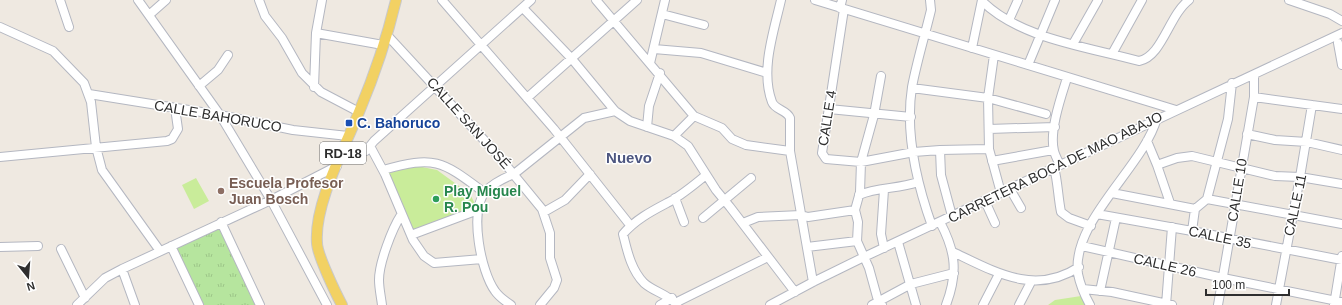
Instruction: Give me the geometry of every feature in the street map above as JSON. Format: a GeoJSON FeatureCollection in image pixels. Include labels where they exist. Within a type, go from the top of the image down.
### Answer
{"type":"FeatureCollection","features":[{"type":"Feature","properties":{"kind":"main road","name":"RD-18"},"geometry":{"type":"LineString","coordinates":[[342,305],[317,246],[316,226],[324,197],[359,112],[387,35],[396,0]]}},
{"type":"Feature","properties":{"kind":"street"},"geometry":{"type":"LineString","coordinates":[[60,0],[69,27]]}},
{"type":"Feature","properties":{"kind":"street"},"geometry":{"type":"LineString","coordinates":[[138,0],[220,115],[271,200],[327,305]]}},
{"type":"Feature","properties":{"kind":"street"},"geometry":{"type":"LineString","coordinates":[[149,14],[166,0]]}},
{"type":"Feature","properties":{"kind":"street"},"geometry":{"type":"LineString","coordinates":[[259,0],[265,16],[282,38],[302,73],[314,87],[359,112]]}},
{"type":"Feature","properties":{"kind":"street"},"geometry":{"type":"LineString","coordinates":[[314,87],[316,33],[322,0]]}},
{"type":"Feature","properties":{"kind":"street"},"geometry":{"type":"LineString","coordinates":[[442,0],[561,138],[630,225]]}},
{"type":"Feature","properties":{"kind":"street"},"geometry":{"type":"LineString","coordinates":[[343,150],[366,151],[481,44],[531,0]]}},
{"type":"Feature","properties":{"kind":"street"},"geometry":{"type":"LineString","coordinates":[[596,0],[660,73],[694,116],[722,128],[732,139],[746,145],[790,151]]}},
{"type":"Feature","properties":{"kind":"street"},"geometry":{"type":"LineString","coordinates":[[527,98],[572,60],[637,0]]}},
{"type":"Feature","properties":{"kind":"street"},"geometry":{"type":"LineString","coordinates":[[650,63],[665,0]]}},
{"type":"Feature","properties":{"kind":"street"},"geometry":{"type":"LineString","coordinates":[[781,0],[767,73],[772,102],[775,106],[789,115],[790,118],[790,151],[813,282]]}},
{"type":"Feature","properties":{"kind":"street"},"geometry":{"type":"LineString","coordinates":[[815,0],[842,6],[1028,66],[1176,110]]}},
{"type":"Feature","properties":{"kind":"street"},"geometry":{"type":"LineString","coordinates":[[930,0],[931,10],[912,88],[911,117],[918,182],[932,226]]}},
{"type":"Feature","properties":{"kind":"street"},"geometry":{"type":"LineString","coordinates":[[1009,20],[1018,0]]}},
{"type":"Feature","properties":{"kind":"street"},"geometry":{"type":"LineString","coordinates":[[1028,66],[1055,0]]}},
{"type":"Feature","properties":{"kind":"street"},"geometry":{"type":"LineString","coordinates":[[1073,44],[1098,0]]}},
{"type":"Feature","properties":{"kind":"street"},"geometry":{"type":"LineString","coordinates":[[1112,54],[1142,0]]}},
{"type":"Feature","properties":{"kind":"street"},"geometry":{"type":"LineString","coordinates":[[982,1],[993,12],[1040,35],[1139,61],[1146,60],[1155,52],[1180,6],[1189,0]]}},
{"type":"Feature","properties":{"kind":"street"},"geometry":{"type":"LineString","coordinates":[[1289,0],[1330,14],[1342,21]]}},
{"type":"Feature","properties":{"kind":"street"},"geometry":{"type":"LineString","coordinates":[[972,48],[982,1]]}},
{"type":"Feature","properties":{"kind":"street","name":"CALLE 4"},"geometry":{"type":"LineString","coordinates":[[842,6],[830,109],[822,153],[826,159],[861,162],[914,152],[989,149]]}},
{"type":"Feature","properties":{"kind":"street"},"geometry":{"type":"LineString","coordinates":[[523,8],[572,60],[615,111],[630,121],[674,136],[688,146],[724,200],[795,292]]}},
{"type":"Feature","properties":{"kind":"street"},"geometry":{"type":"LineString","coordinates":[[662,14],[704,25]]}},
{"type":"Feature","properties":{"kind":"street"},"geometry":{"type":"LineString","coordinates":[[0,28],[54,51],[84,83],[89,94],[96,147],[102,170],[160,251]]}},
{"type":"Feature","properties":{"kind":"street"},"geometry":{"type":"LineString","coordinates":[[316,33],[383,45]]}},
{"type":"Feature","properties":{"kind":"street","name":"CARRETERA BOCA DE MAO ABAJO"},"geometry":{"type":"LineString","coordinates":[[770,305],[864,257],[985,201],[1157,118],[1232,83],[1254,75],[1342,33]]}},
{"type":"Feature","properties":{"kind":"street","name":"CALLE SAN JOSÉ"},"geometry":{"type":"LineString","coordinates":[[387,35],[436,86],[514,174],[544,212],[550,233],[550,258],[557,280],[554,288],[540,305]]}},
{"type":"Feature","properties":{"kind":"street"},"geometry":{"type":"LineString","coordinates":[[1338,43],[1342,64]]}},
{"type":"Feature","properties":{"kind":"street"},"geometry":{"type":"LineString","coordinates":[[654,49],[701,53],[767,73]]}},
{"type":"Feature","properties":{"kind":"street"},"geometry":{"type":"LineString","coordinates":[[199,86],[218,70],[228,55]]}},
{"type":"Feature","properties":{"kind":"street"},"geometry":{"type":"LineString","coordinates":[[994,55],[988,98],[989,149],[1001,193]]}},
{"type":"Feature","properties":{"kind":"street"},"geometry":{"type":"LineString","coordinates":[[647,127],[649,106],[660,73]]}},
{"type":"Feature","properties":{"kind":"street","name":"CALLE 10"},"geometry":{"type":"LineString","coordinates":[[1218,305],[1254,97],[1254,75]]}},
{"type":"Feature","properties":{"kind":"street"},"geometry":{"type":"LineString","coordinates":[[881,76],[874,115],[861,162],[859,195],[855,210],[858,222],[857,241],[864,257],[877,297],[881,303]]}},
{"type":"Feature","properties":{"kind":"street"},"geometry":{"type":"LineString","coordinates":[[1067,78],[1055,127],[1054,150],[1059,185],[1058,198],[1061,212],[1069,218],[1091,226]]}},
{"type":"Feature","properties":{"kind":"street"},"geometry":{"type":"LineString","coordinates":[[1192,231],[1195,209],[1207,199],[1228,119],[1232,83]]}},
{"type":"Feature","properties":{"kind":"street"},"geometry":{"type":"LineString","coordinates":[[912,88],[988,98],[1046,114]]}},
{"type":"Feature","properties":{"kind":"street","name":"CALLE BAHORUCO"},"geometry":{"type":"LineString","coordinates":[[89,94],[220,115],[293,130],[348,136]]}},
{"type":"Feature","properties":{"kind":"street"},"geometry":{"type":"LineString","coordinates":[[1254,97],[1342,109]]}},
{"type":"Feature","properties":{"kind":"street","name":"CALLE 11"},"geometry":{"type":"LineString","coordinates":[[1276,305],[1285,250],[1307,142],[1312,105]]}},
{"type":"Feature","properties":{"kind":"street"},"geometry":{"type":"LineString","coordinates":[[0,157],[167,141],[172,139],[178,129],[175,108]]}},
{"type":"Feature","properties":{"kind":"street"},"geometry":{"type":"LineString","coordinates":[[830,109],[874,115],[911,117]]}},
{"type":"Feature","properties":{"kind":"street"},"geometry":{"type":"LineString","coordinates":[[511,305],[495,292],[482,259],[478,210],[485,193],[506,177],[514,174],[561,138],[584,118],[615,111]]}},
{"type":"Feature","properties":{"kind":"street"},"geometry":{"type":"LineString","coordinates":[[674,136],[694,116]]}},
{"type":"Feature","properties":{"kind":"street"},"geometry":{"type":"LineString","coordinates":[[1090,305],[1078,274],[1082,246],[1097,214],[1147,141],[1157,118]]}},
{"type":"Feature","properties":{"kind":"street"},"geometry":{"type":"LineString","coordinates":[[988,129],[1055,127]]}},
{"type":"Feature","properties":{"kind":"street"},"geometry":{"type":"LineString","coordinates":[[1247,134],[1275,140],[1307,142],[1342,150]]}},
{"type":"Feature","properties":{"kind":"street"},"geometry":{"type":"LineString","coordinates":[[1147,141],[1157,164],[1170,203]]}},
{"type":"Feature","properties":{"kind":"street"},"geometry":{"type":"LineString","coordinates":[[370,146],[383,170],[401,215],[424,256],[434,262],[482,259]]}},
{"type":"Feature","properties":{"kind":"street"},"geometry":{"type":"LineString","coordinates":[[940,150],[941,175],[952,216]]}},
{"type":"Feature","properties":{"kind":"street"},"geometry":{"type":"LineString","coordinates":[[992,161],[1054,150]]}},
{"type":"Feature","properties":{"kind":"street"},"geometry":{"type":"LineString","coordinates":[[1157,164],[1192,156],[1275,176],[1300,177],[1342,184]]}},
{"type":"Feature","properties":{"kind":"street"},"geometry":{"type":"LineString","coordinates":[[383,170],[411,162],[438,163],[454,170],[485,193]]}},
{"type":"Feature","properties":{"kind":"street"},"geometry":{"type":"LineString","coordinates":[[61,249],[81,302],[105,278],[221,222],[271,200],[337,166]]}},
{"type":"Feature","properties":{"kind":"street"},"geometry":{"type":"LineString","coordinates":[[544,212],[565,200],[590,174]]}},
{"type":"Feature","properties":{"kind":"street"},"geometry":{"type":"LineString","coordinates":[[675,302],[644,282],[628,258],[623,234],[630,225],[675,198],[706,175]]}},
{"type":"Feature","properties":{"kind":"street"},"geometry":{"type":"LineString","coordinates":[[703,218],[751,178]]}},
{"type":"Feature","properties":{"kind":"street"},"geometry":{"type":"LineString","coordinates":[[859,195],[872,190],[905,187],[918,182]]}},
{"type":"Feature","properties":{"kind":"street"},"geometry":{"type":"LineString","coordinates":[[1010,189],[1021,208]]}},
{"type":"Feature","properties":{"kind":"street"},"geometry":{"type":"LineString","coordinates":[[884,190],[881,234],[884,248]]}},
{"type":"Feature","properties":{"kind":"street"},"geometry":{"type":"LineString","coordinates":[[1112,193],[1195,209]]}},
{"type":"Feature","properties":{"kind":"street"},"geometry":{"type":"LineString","coordinates":[[675,198],[684,222]]}},
{"type":"Feature","properties":{"kind":"street"},"geometry":{"type":"LineString","coordinates":[[1207,199],[1342,224]]}},
{"type":"Feature","properties":{"kind":"street"},"geometry":{"type":"LineString","coordinates":[[985,201],[995,223]]}},
{"type":"Feature","properties":{"kind":"street"},"geometry":{"type":"LineString","coordinates":[[411,235],[478,210]]}},
{"type":"Feature","properties":{"kind":"street"},"geometry":{"type":"LineString","coordinates":[[743,223],[758,217],[801,215],[808,217],[855,210]]}},
{"type":"Feature","properties":{"kind":"street","name":"CALLE 35"},"geometry":{"type":"LineString","coordinates":[[1097,214],[1172,227],[1285,250],[1342,258]]}},
{"type":"Feature","properties":{"kind":"street"},"geometry":{"type":"LineString","coordinates":[[382,305],[379,279],[384,256],[396,222],[401,215]]}},
{"type":"Feature","properties":{"kind":"street"},"geometry":{"type":"LineString","coordinates":[[1100,291],[1116,218]]}},
{"type":"Feature","properties":{"kind":"street"},"geometry":{"type":"LineString","coordinates":[[221,222],[260,305]]}},
{"type":"Feature","properties":{"kind":"street"},"geometry":{"type":"LineString","coordinates":[[940,222],[953,252],[954,273],[946,305]]}},
{"type":"Feature","properties":{"kind":"street"},"geometry":{"type":"LineString","coordinates":[[1083,289],[1168,305],[1172,227]]}},
{"type":"Feature","properties":{"kind":"street"},"geometry":{"type":"LineString","coordinates":[[807,247],[857,241]]}},
{"type":"Feature","properties":{"kind":"street"},"geometry":{"type":"LineString","coordinates":[[898,242],[916,305]]}},
{"type":"Feature","properties":{"kind":"street"},"geometry":{"type":"LineString","coordinates":[[0,247],[38,246]]}},
{"type":"Feature","properties":{"kind":"street"},"geometry":{"type":"LineString","coordinates":[[171,246],[199,305]]}},
{"type":"Feature","properties":{"kind":"street","name":"CALLE 26"},"geometry":{"type":"LineString","coordinates":[[1082,246],[1169,267],[1337,303]]}},
{"type":"Feature","properties":{"kind":"street"},"geometry":{"type":"LineString","coordinates":[[953,252],[999,274],[1031,282],[1067,274],[1079,267]]}},
{"type":"Feature","properties":{"kind":"street"},"geometry":{"type":"LineString","coordinates":[[660,305],[675,302],[768,257]]}},
{"type":"Feature","properties":{"kind":"street"},"geometry":{"type":"LineString","coordinates":[[1337,303],[1342,258]]}},
{"type":"Feature","properties":{"kind":"street"},"geometry":{"type":"LineString","coordinates":[[122,269],[132,304]]}},
{"type":"Feature","properties":{"kind":"street"},"geometry":{"type":"LineString","coordinates":[[872,305],[881,303],[911,284],[954,273]]}},
{"type":"Feature","properties":{"kind":"street"},"geometry":{"type":"LineString","coordinates":[[983,305],[999,274]]}},
{"type":"Feature","properties":{"kind":"street"},"geometry":{"type":"LineString","coordinates":[[1020,305],[1031,282]]}},
{"type":"Feature","properties":{"kind":"green space","name":"Play Miguel R. Pou"},"geometry":{"type":"Polygon","coordinates":[[[412,165],[437,170],[470,194],[475,204],[471,209],[417,231],[412,229],[388,173],[412,165]]]}},
{"type":"Feature","properties":{"kind":"green space"},"geometry":{"type":"Polygon","coordinates":[[[196,178],[209,201],[194,209],[182,185],[196,178]]]}},
{"type":"Feature","properties":{"kind":"green space"},"geometry":{"type":"Polygon","coordinates":[[[219,226],[257,305],[203,305],[176,247],[219,226]]]}},
{"type":"Feature","properties":{"kind":"green space"},"geometry":{"type":"Polygon","coordinates":[[[1081,296],[1086,305],[1048,305],[1055,300],[1081,296]]]}},
{"type":"Feature","properties":{"kind":"place","name":"C. Bahoruco"},"geometry":{"type":"Point","coordinates":[349,123]}},
{"type":"Feature","properties":{"kind":"place","name":"Escuela Profesor Juan Bosch"},"geometry":{"type":"Point","coordinates":[221,191]}},
{"type":"Feature","properties":{"kind":"place","name":"Play Miguel R. Pou"},"geometry":{"type":"Point","coordinates":[436,199]}},
{"type":"Feature","properties":{"kind":"district","name":"Nuevo"},"geometry":{"type":"Point","coordinates":[629,157]}}]}
